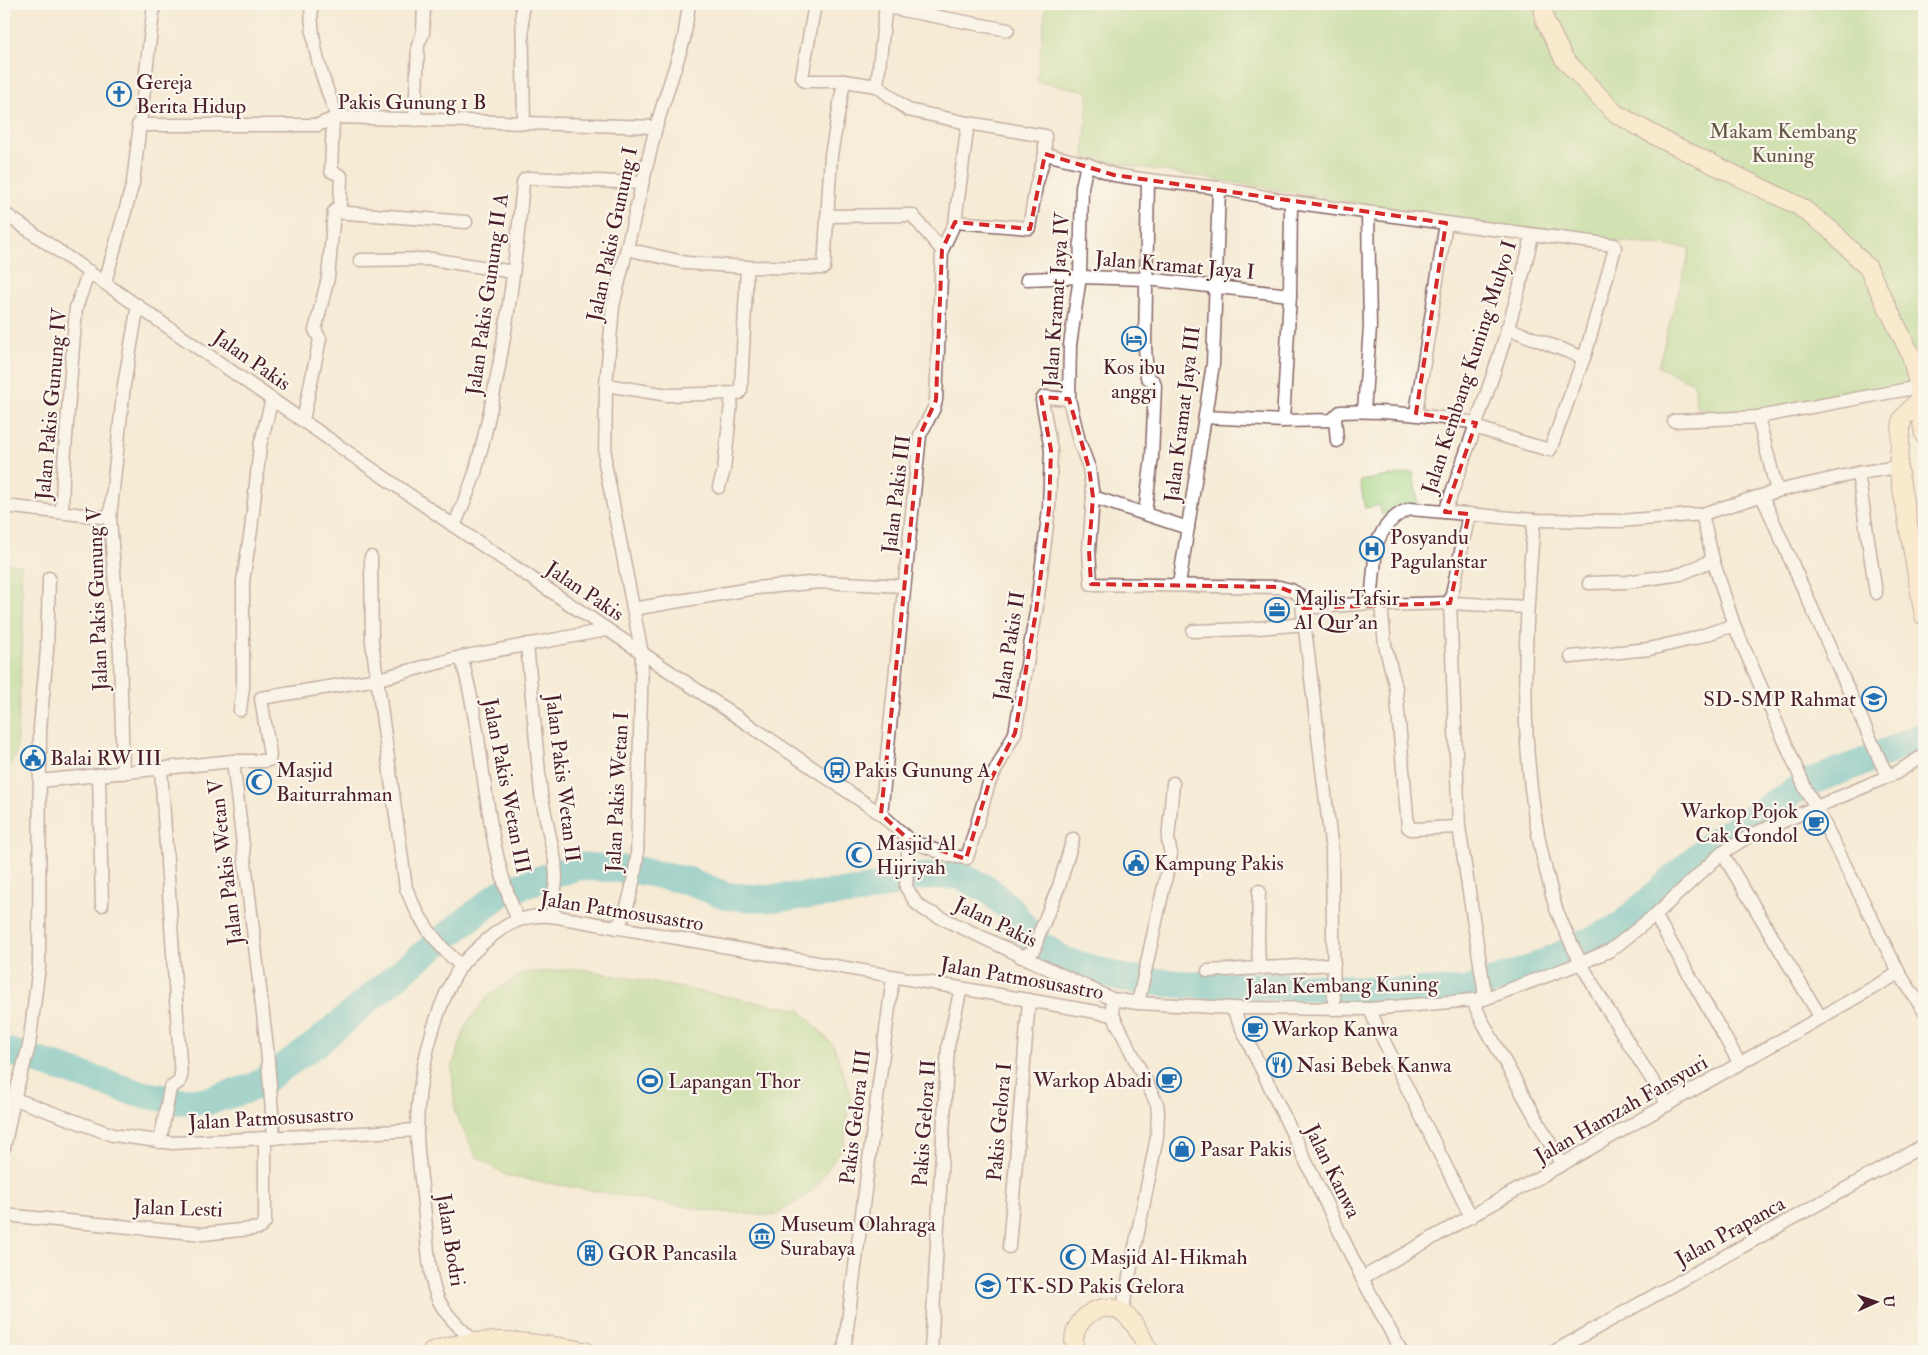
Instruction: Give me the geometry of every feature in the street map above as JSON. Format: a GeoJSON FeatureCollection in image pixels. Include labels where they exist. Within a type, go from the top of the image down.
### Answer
{"type":"FeatureCollection","features":[{"type":"Feature","properties":{"kind":"street"},"geometry":{"type":"LineString","coordinates":[[104,282],[129,199],[154,4]]}},
{"type":"Feature","properties":{"kind":"street"},"geometry":{"type":"LineString","coordinates":[[303,420],[320,339],[315,330],[328,278],[334,212],[340,205],[341,177],[331,171],[335,118],[314,47],[311,4]]}},
{"type":"Feature","properties":{"kind":"street"},"geometry":{"type":"LineString","coordinates":[[415,120],[418,45],[423,33],[424,4]]}},
{"type":"Feature","properties":{"kind":"street"},"geometry":{"type":"LineString","coordinates":[[522,4],[524,123]]}},
{"type":"Feature","properties":{"kind":"street","name":"Jalan Pakis Gunung I"},"geometry":{"type":"LineString","coordinates":[[642,654],[605,462],[606,385],[613,306],[656,127],[684,39],[688,4]]}},
{"type":"Feature","properties":{"kind":"street"},"geometry":{"type":"LineString","coordinates":[[815,4],[803,79],[808,81],[844,80],[877,86],[908,110],[968,123],[1045,136],[1045,154],[1036,186],[1030,228],[955,222]]}},
{"type":"Feature","properties":{"kind":"street"},"geometry":{"type":"LineString","coordinates":[[1543,4],[1546,21],[1564,59],[1615,113],[1688,152],[1799,206],[1832,231],[1868,268],[1896,321],[1910,355],[1920,392],[1924,435]]}},
{"type":"Feature","properties":{"kind":"street"},"geometry":{"type":"LineString","coordinates":[[877,86],[886,6],[1008,30]]}},
{"type":"Feature","properties":{"kind":"street"},"geometry":{"type":"LineString","coordinates":[[627,249],[687,263],[747,267],[824,268],[831,155],[844,80]]}},
{"type":"Feature","properties":{"kind":"street","name":"Pakis Gunung 1 B"},"geometry":{"type":"LineString","coordinates":[[138,125],[318,125],[335,118],[656,127]]}},
{"type":"Feature","properties":{"kind":"street","name":"Jalan Pakis III"},"geometry":{"type":"LineString","coordinates":[[881,814],[920,435],[934,408],[936,400],[942,250],[955,222],[968,123]]}},
{"type":"Feature","properties":{"kind":"street"},"geometry":{"type":"LineString","coordinates":[[1045,154],[1087,164],[1114,174],[1148,180],[1218,188],[1291,202],[1446,224],[1613,244],[1615,246],[1584,358],[1550,450],[1476,425],[1416,413],[1364,411],[1340,412],[1335,419],[1337,442]]}},
{"type":"Feature","properties":{"kind":"street","name":"Jalan Kramat Jaya IV"},"geometry":{"type":"LineString","coordinates":[[1087,164],[1082,187],[1080,277],[1070,345],[1069,399],[1079,441],[1089,468],[1093,497],[1089,550],[1091,584],[1179,585]]}},
{"type":"Feature","properties":{"kind":"street","name":"Jalan Pakis Gunung II A"},"geometry":{"type":"LineString","coordinates":[[454,526],[474,475],[497,386],[525,179],[642,183]]}},
{"type":"Feature","properties":{"kind":"street"},"geometry":{"type":"LineString","coordinates":[[1145,513],[1152,457],[1155,386],[1154,382],[1147,376],[1144,346],[1148,180]]}},
{"type":"Feature","properties":{"kind":"street","name":"Jalan Kramat Jaya III"},"geometry":{"type":"LineString","coordinates":[[1179,585],[1213,364],[1218,188]]}},
{"type":"Feature","properties":{"kind":"street"},"geometry":{"type":"LineString","coordinates":[[1283,421],[1290,295],[1291,202]]}},
{"type":"Feature","properties":{"kind":"street"},"geometry":{"type":"LineString","coordinates":[[334,212],[466,222]]}},
{"type":"Feature","properties":{"kind":"street"},"geometry":{"type":"LineString","coordinates":[[1364,411],[1370,327],[1368,212]]}},
{"type":"Feature","properties":{"kind":"street","name":"Jalan Pakis"},"geometry":{"type":"LineString","coordinates":[[4,213],[454,526],[881,814],[909,840],[906,887],[916,903],[925,910],[1112,999]]}},
{"type":"Feature","properties":{"kind":"street"},"geometry":{"type":"LineString","coordinates":[[827,216],[912,214],[942,250]]}},
{"type":"Feature","properties":{"kind":"street"},"geometry":{"type":"LineString","coordinates":[[1416,413],[1446,224]]}},
{"type":"Feature","properties":{"kind":"street","name":"Jalan Kembang Kuning Mulyo I"},"geometry":{"type":"LineString","coordinates":[[1445,512],[1476,425],[1522,283],[1532,235]]}},
{"type":"Feature","properties":{"kind":"street"},"geometry":{"type":"LineString","coordinates":[[360,260],[431,259],[513,272]]}},
{"type":"Feature","properties":{"kind":"street"},"geometry":{"type":"LineString","coordinates":[[606,385],[668,395],[739,394],[747,267]]}},
{"type":"Feature","properties":{"kind":"street","name":"Jalan Pakis Gunung IV"},"geometry":{"type":"LineString","coordinates":[[62,512],[76,308],[89,271]]}},
{"type":"Feature","properties":{"kind":"street","name":"Jalan Kramat Jaya I"},"geometry":{"type":"LineString","coordinates":[[1027,279],[1080,277],[1146,279],[1290,295]]}},
{"type":"Feature","properties":{"kind":"street","name":"Jalan Pakis Gunung V"},"geometry":{"type":"LineString","coordinates":[[123,773],[120,653],[110,518],[124,385],[138,305]]}},
{"type":"Feature","properties":{"kind":"street"},"geometry":{"type":"LineString","coordinates":[[1507,328],[1584,358]]}},
{"type":"Feature","properties":{"kind":"street"},"geometry":{"type":"LineString","coordinates":[[1674,421],[1758,417],[1920,392]]}},
{"type":"Feature","properties":{"kind":"street"},"geometry":{"type":"LineString","coordinates":[[1920,392],[1902,419],[1898,467],[1919,543],[1924,616]]}},
{"type":"Feature","properties":{"kind":"street"},"geometry":{"type":"LineString","coordinates":[[719,487],[724,470],[732,394]]}},
{"type":"Feature","properties":{"kind":"street","name":"Jalan Pakis II"},"geometry":{"type":"LineString","coordinates":[[909,840],[950,856],[967,858],[989,784],[1014,733],[1036,612],[1049,509],[1051,450],[1042,400],[1044,397],[1069,399]]}},
{"type":"Feature","properties":{"kind":"street"},"geometry":{"type":"LineString","coordinates":[[272,398],[260,446],[251,530],[243,581],[241,704],[261,698],[378,679],[461,657],[606,630]]}},
{"type":"Feature","properties":{"kind":"street"},"geometry":{"type":"LineString","coordinates":[[1205,417],[1283,421],[1335,419]]}},
{"type":"Feature","properties":{"kind":"street"},"geometry":{"type":"LineString","coordinates":[[1758,417],[1777,491]]}},
{"type":"Feature","properties":{"kind":"street"},"geometry":{"type":"LineString","coordinates":[[1459,827],[1411,830],[1408,827],[1396,688],[1376,604],[1376,546],[1384,528],[1396,516],[1410,509],[1534,520],[1621,521],[1702,514],[1777,491],[1858,473],[1898,467]]}},
{"type":"Feature","properties":{"kind":"street"},"geometry":{"type":"LineString","coordinates":[[1858,473],[1876,593]]}},
{"type":"Feature","properties":{"kind":"street"},"geometry":{"type":"LineString","coordinates":[[1762,496],[1889,776]]}},
{"type":"Feature","properties":{"kind":"street"},"geometry":{"type":"LineString","coordinates":[[1093,497],[1188,528]]}},
{"type":"Feature","properties":{"kind":"street"},"geometry":{"type":"LineString","coordinates":[[4,506],[110,518]]}},
{"type":"Feature","properties":{"kind":"street"},"geometry":{"type":"LineString","coordinates":[[1469,514],[1450,603],[1459,827],[1481,973],[1481,1019],[1562,1165]]}},
{"type":"Feature","properties":{"kind":"street"},"geometry":{"type":"LineString","coordinates":[[1702,514],[1713,560],[1734,625],[1806,790],[1899,973],[1924,1012]]}},
{"type":"Feature","properties":{"kind":"street"},"geometry":{"type":"LineString","coordinates":[[1534,520],[1527,607],[1528,748],[1537,834],[1557,910],[1576,952],[1668,1105]]}},
{"type":"Feature","properties":{"kind":"street"},"geometry":{"type":"LineString","coordinates":[[371,557],[372,642],[406,888],[414,907],[426,927],[442,948],[460,966]]}},
{"type":"Feature","properties":{"kind":"street"},"geometry":{"type":"LineString","coordinates":[[1589,583],[1627,582],[1681,574],[1713,560]]}},
{"type":"Feature","properties":{"kind":"street"},"geometry":{"type":"LineString","coordinates":[[4,1148],[9,1097],[23,1071],[29,1046],[39,966],[40,728],[47,650],[49,578]]}},
{"type":"Feature","properties":{"kind":"street"},"geometry":{"type":"LineString","coordinates":[[633,609],[756,588],[821,582],[904,586]]}},
{"type":"Feature","properties":{"kind":"street"},"geometry":{"type":"LineString","coordinates":[[1179,585],[1279,587],[1291,590],[1301,596],[1332,851],[1334,1003]]}},
{"type":"Feature","properties":{"kind":"street"},"geometry":{"type":"LineString","coordinates":[[1303,608],[1376,604],[1450,603],[1527,607]]}},
{"type":"Feature","properties":{"kind":"street"},"geometry":{"type":"LineString","coordinates":[[1193,631],[1246,630],[1305,624]]}},
{"type":"Feature","properties":{"kind":"street"},"geometry":{"type":"LineString","coordinates":[[1571,657],[1649,649],[1692,639],[1734,625]]}},
{"type":"Feature","properties":{"kind":"street","name":"Jalan Pakis Wetan II"},"geometry":{"type":"LineString","coordinates":[[528,644],[542,794],[555,861],[556,879],[552,916]]}},
{"type":"Feature","properties":{"kind":"street","name":"Jalan Pakis Wetan I"},"geometry":{"type":"LineString","coordinates":[[616,928],[622,921],[635,874],[637,858],[642,654]]}},
{"type":"Feature","properties":{"kind":"street","name":"Jalan Pakis Wetan III"},"geometry":{"type":"LineString","coordinates":[[461,657],[477,732],[494,848],[502,878],[518,920]]}},
{"type":"Feature","properties":{"kind":"street","name":"Jalan Pakis Wetan V"},"geometry":{"type":"LineString","coordinates":[[261,698],[270,755],[269,760],[264,762],[233,761],[269,1065],[269,1138]]}},
{"type":"Feature","properties":{"kind":"street","name":"Jalan Kembang Kuning"},"geometry":{"type":"LineString","coordinates":[[1112,999],[1138,1003],[1232,1008],[1334,1003],[1370,1009],[1480,997],[1576,952],[1610,950],[1656,915],[1722,853],[1751,835],[1889,776],[1924,755]]}},
{"type":"Feature","properties":{"kind":"street"},"geometry":{"type":"LineString","coordinates":[[40,781],[162,770],[233,761]]}},
{"type":"Feature","properties":{"kind":"street"},"geometry":{"type":"LineString","coordinates":[[160,1142],[170,1088],[179,1082],[182,1077],[162,770]]}},
{"type":"Feature","properties":{"kind":"street"},"geometry":{"type":"LineString","coordinates":[[99,775],[102,905]]}},
{"type":"Feature","properties":{"kind":"street"},"geometry":{"type":"LineString","coordinates":[[1138,1003],[1171,854],[1168,840],[1173,783]]}},
{"type":"Feature","properties":{"kind":"street"},"geometry":{"type":"LineString","coordinates":[[1021,957],[1034,950],[1059,886],[1073,838]]}},
{"type":"Feature","properties":{"kind":"street"},"geometry":{"type":"LineString","coordinates":[[1722,853],[1821,1018]]}},
{"type":"Feature","properties":{"kind":"street"},"geometry":{"type":"LineString","coordinates":[[1259,891],[1259,968]]}},
{"type":"Feature","properties":{"kind":"street","name":"Jalan Patmosusastro"},"geometry":{"type":"LineString","coordinates":[[9,1097],[113,1135],[160,1142],[173,1143],[417,1130],[422,1068],[441,1007],[460,966],[495,933],[518,920],[535,915],[552,916],[1113,1014]]}},
{"type":"Feature","properties":{"kind":"street"},"geometry":{"type":"LineString","coordinates":[[1656,915],[1740,1064]]}},
{"type":"Feature","properties":{"kind":"street"},"geometry":{"type":"LineString","coordinates":[[1208,971],[1259,968],[1334,971]]}},
{"type":"Feature","properties":{"kind":"street","name":"Jalan Hamzah Fansyuri"},"geometry":{"type":"LineString","coordinates":[[1362,1278],[1899,973]]}},
{"type":"Feature","properties":{"kind":"street","name":"Pakis Gelora III"},"geometry":{"type":"LineString","coordinates":[[844,1351],[893,976]]}},
{"type":"Feature","properties":{"kind":"street","name":"Pakis Gelora II"},"geometry":{"type":"LineString","coordinates":[[931,1351],[948,1046],[961,988]]}},
{"type":"Feature","properties":{"kind":"street"},"geometry":{"type":"LineString","coordinates":[[1112,999],[1113,1014],[1146,1081],[1158,1112],[1156,1137],[1122,1312]]}},
{"type":"Feature","properties":{"kind":"street","name":"Pakis Gelora I"},"geometry":{"type":"LineString","coordinates":[[1009,1247],[1029,1000]]}},
{"type":"Feature","properties":{"kind":"street","name":"Jalan Kanwa"},"geometry":{"type":"LineString","coordinates":[[1232,1008],[1362,1278],[1401,1351]]}},
{"type":"Feature","properties":{"kind":"street"},"geometry":{"type":"LineString","coordinates":[[1370,1009],[1378,1029],[1471,1217]]}},
{"type":"Feature","properties":{"kind":"street","name":"Jalan Bodri"},"geometry":{"type":"LineString","coordinates":[[417,1130],[429,1256],[435,1290],[447,1314],[475,1342]]}},
{"type":"Feature","properties":{"kind":"street","name":"Jalan Lesti"},"geometry":{"type":"LineString","coordinates":[[4,1215],[204,1234],[260,1228],[265,1222],[269,1138]]}},
{"type":"Feature","properties":{"kind":"street","name":"Jalan Prapanca"},"geometry":{"type":"LineString","coordinates":[[1555,1351],[1924,1145]]}},
{"type":"Feature","properties":{"kind":"street"},"geometry":{"type":"LineString","coordinates":[[1073,1350],[1074,1336],[1079,1321],[1094,1310],[1107,1308],[1122,1312],[1132,1321],[1149,1351]]}},
{"type":"Feature","properties":{"kind":"street"},"geometry":{"type":"LineString","coordinates":[[432,1351],[442,1347],[475,1342],[585,1351]]}},
{"type":"Feature","properties":{"kind":"highlighted area"},"geometry":{"type":"Polygon","coordinates":[[[1045,154],[1114,175],[1446,223],[1416,413],[1476,423],[1445,512],[1469,514],[1450,603],[1303,608],[1301,596],[1279,587],[1091,584],[1089,550],[1093,497],[1089,468],[1069,399],[1041,397],[1051,450],[1049,509],[1036,612],[1015,733],[989,783],[966,859],[909,840],[881,814],[920,435],[936,400],[942,250],[955,222],[1030,229],[1045,154]]]}},
{"type":"Feature","properties":{"kind":"green space","name":"Makam Kembang Kuning"},"geometry":{"type":"Polygon","coordinates":[[[1046,4],[1924,4],[1924,390],[1719,416],[1696,406],[1695,384],[1658,367],[1690,248],[1547,234],[1084,158],[1088,91],[1037,82],[1046,4]]]}},
{"type":"Feature","properties":{"kind":"green space"},"geometry":{"type":"Polygon","coordinates":[[[1413,472],[1418,506],[1382,515],[1380,505],[1365,508],[1360,481],[1413,472]]]}},
{"type":"Feature","properties":{"kind":"green space"},"geometry":{"type":"Polygon","coordinates":[[[4,563],[21,565],[23,631],[16,756],[4,773],[4,563]]]}},
{"type":"Feature","properties":{"kind":"green space","name":"Lapangan Thor"},"geometry":{"type":"Polygon","coordinates":[[[580,969],[800,1010],[834,1046],[851,1096],[844,1146],[812,1191],[775,1216],[711,1211],[507,1176],[476,1156],[455,1113],[452,1067],[467,1023],[490,994],[523,973],[580,969]]]}},
{"type":"Feature","properties":{"kind":"waterway"},"geometry":{"type":"LineString","coordinates":[[4,1050],[140,1094],[180,1101],[208,1101],[254,1087],[316,1044],[400,973],[501,893],[578,866],[635,870],[689,881],[726,896],[765,899],[861,891],[915,877],[958,875],[988,889],[1011,910],[1033,940],[1063,960],[1125,979],[1190,985],[1320,987],[1383,992],[1464,991],[1533,968],[1620,927],[1715,841],[1807,783],[1924,736]]}},
{"type":"Feature","properties":{"kind":"place","name":"Gereja Berita Hidup"},"geometry":{"type":"Point","coordinates":[119,94]}},
{"type":"Feature","properties":{"kind":"place","name":"Kos ibu anggi"},"geometry":{"type":"Point","coordinates":[1134,339]}},
{"type":"Feature","properties":{"kind":"place","name":"Posyandu Pagulanstar"},"geometry":{"type":"Point","coordinates":[1372,549]}},
{"type":"Feature","properties":{"kind":"place","name":"Majlis Tafsir Al Qur'an"},"geometry":{"type":"Point","coordinates":[1277,610]}},
{"type":"Feature","properties":{"kind":"place","name":"SD-SMP Rahmat"},"geometry":{"type":"Point","coordinates":[1874,699]}},
{"type":"Feature","properties":{"kind":"place","name":"Balai RW III"},"geometry":{"type":"Point","coordinates":[33,758]}},
{"type":"Feature","properties":{"kind":"place","name":"Pakis Gunung A"},"geometry":{"type":"Point","coordinates":[837,770]}},
{"type":"Feature","properties":{"kind":"place","name":"Masjid Baiturrahman"},"geometry":{"type":"Point","coordinates":[259,782]}},
{"type":"Feature","properties":{"kind":"place","name":"Warkop Pojok Cak Gondol"},"geometry":{"type":"Point","coordinates":[1816,823]}},
{"type":"Feature","properties":{"kind":"place","name":"Masjid Al Hijriyah"},"geometry":{"type":"Point","coordinates":[859,855]}},
{"type":"Feature","properties":{"kind":"place","name":"Kampung Pakis"},"geometry":{"type":"Point","coordinates":[1136,863]}},
{"type":"Feature","properties":{"kind":"place","name":"Warkop Kanwa"},"geometry":{"type":"Point","coordinates":[1255,1029]}},
{"type":"Feature","properties":{"kind":"place","name":"Nasi Bebek Kanwa"},"geometry":{"type":"Point","coordinates":[1279,1065]}},
{"type":"Feature","properties":{"kind":"place","name":"Warkop Abadi"},"geometry":{"type":"Point","coordinates":[1169,1080]}},
{"type":"Feature","properties":{"kind":"place","name":"Lapangan Thor"},"geometry":{"type":"Point","coordinates":[650,1081]}},
{"type":"Feature","properties":{"kind":"place","name":"Pasar Pakis"},"geometry":{"type":"Point","coordinates":[1182,1149]}},
{"type":"Feature","properties":{"kind":"place","name":"Museum Olahraga Surabaya"},"geometry":{"type":"Point","coordinates":[762,1236]}},
{"type":"Feature","properties":{"kind":"place","name":"GOR Pancasila"},"geometry":{"type":"Point","coordinates":[590,1253]}},
{"type":"Feature","properties":{"kind":"place","name":"Masjid Al-Hikmah"},"geometry":{"type":"Point","coordinates":[1073,1257]}},
{"type":"Feature","properties":{"kind":"place","name":"TK-SD Pakis Gelora"},"geometry":{"type":"Point","coordinates":[988,1286]}}]}
